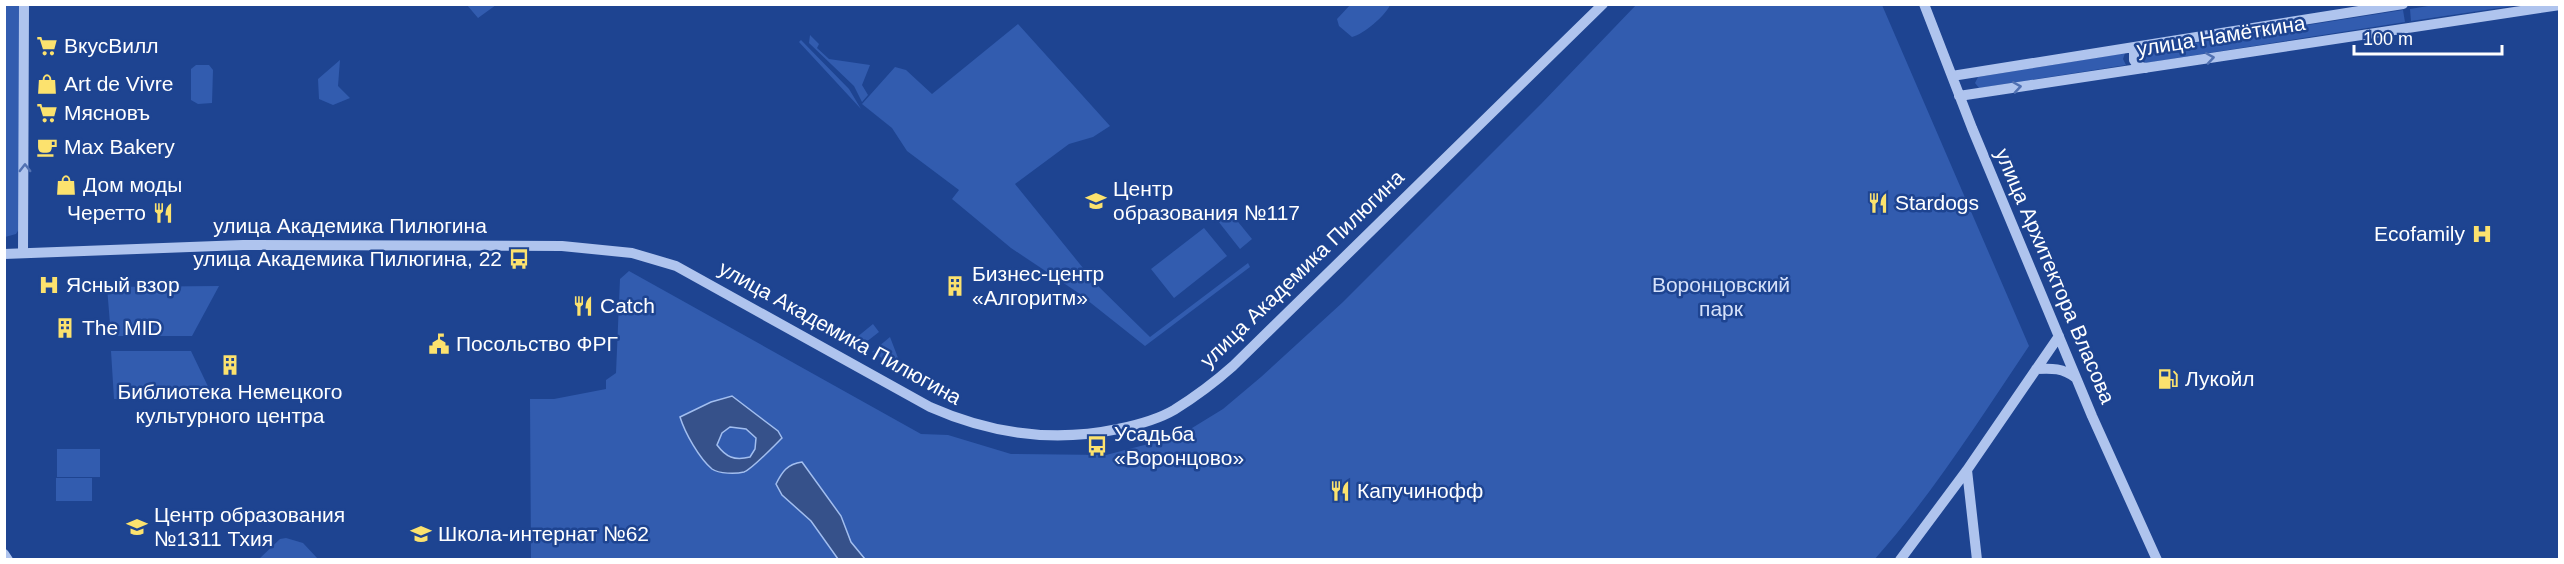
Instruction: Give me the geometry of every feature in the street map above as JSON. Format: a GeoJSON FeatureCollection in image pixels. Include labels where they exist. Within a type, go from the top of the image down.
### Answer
{"type":"FeatureCollection","features":[{"type":"Feature","properties":{"kind":"street"},"geometry":{"type":"LineString","coordinates":[[23,253],[24,4]]}},
{"type":"Feature","properties":{"kind":"street","name":"улица Академика Пилюгина"},"geometry":{"type":"LineString","coordinates":[[4,254],[334,244],[562,246],[619,251],[676,266],[930,407],[958,420],[1019,434],[1067,436],[1096,433],[1162,416],[1173,411],[1216,380],[1262,339],[1603,4]]}},
{"type":"Feature","properties":{"kind":"street","name":"улица Архитектора Власова"},"geometry":{"type":"LineString","coordinates":[[1924,4],[1959,96],[2115,470],[2157,560]]}},
{"type":"Feature","properties":{"kind":"street","name":"улица Намёткина"},"geometry":{"type":"LineString","coordinates":[[1952,76],[2403,4]]}},
{"type":"Feature","properties":{"kind":"street","name":"улица Намёткина"},"geometry":{"type":"LineString","coordinates":[[1959,96],[2559,4]]}},
{"type":"Feature","properties":{"kind":"street"},"geometry":{"type":"LineString","coordinates":[[2144,46],[2134,52],[2134,60],[2138,66],[2146,68]]}},
{"type":"Feature","properties":{"kind":"street"},"geometry":{"type":"LineString","coordinates":[[1900,560],[1967,470],[2059,336]]}},
{"type":"Feature","properties":{"kind":"street"},"geometry":{"type":"LineString","coordinates":[[2036,369],[2056,368],[2077,378]]}},
{"type":"Feature","properties":{"kind":"street"},"geometry":{"type":"LineString","coordinates":[[1967,470],[1977,560]]}},
{"type":"Feature","properties":{"kind":"street"},"geometry":{"type":"LineString","coordinates":[[4,554],[8,560]]}},
{"type":"Feature","properties":{"kind":"green space"},"geometry":{"type":"Polygon","coordinates":[[[1351,4],[1390,5],[1374,24],[1352,37],[1339,26],[1337,19],[1351,4]]]}},
{"type":"Feature","properties":{"kind":"green space","name":"Воронцовский парк"},"geometry":{"type":"Polygon","coordinates":[[[1637,4],[1882,5],[2029,346],[1936,483],[1874,560],[531,559],[530,399],[554,399],[606,389],[606,380],[616,373],[620,279],[629,271],[921,434],[948,435],[1011,454],[1106,455],[1179,436],[1223,409],[1343,302],[1541,104],[1637,4]]]}},
{"type":"Feature","properties":{"kind":"green space"},"geometry":{"type":"Polygon","coordinates":[[[2440,4],[2519,5],[2411,21],[2410,9],[2440,4]]]}},
{"type":"Feature","properties":{"kind":"green space"},"geometry":{"type":"Polygon","coordinates":[[[4,5],[19,5],[19,229],[16,234],[5,237],[4,5]]]}},
{"type":"Feature","properties":{"kind":"green space"},"geometry":{"type":"Polygon","coordinates":[[[467,5],[496,5],[478,18],[467,5]]]}},
{"type":"Feature","properties":{"kind":"green space"},"geometry":{"type":"Polygon","coordinates":[[[2403,10],[2405,22],[2146,63],[2141,58],[2144,51],[2403,10]]]}},
{"type":"Feature","properties":{"kind":"green space"},"geometry":{"type":"Polygon","coordinates":[[[1018,24],[1110,126],[1093,137],[1069,144],[1015,184],[1096,284],[1150,337],[1248,263],[1250,267],[1145,346],[1077,292],[1011,248],[952,199],[959,190],[907,151],[892,128],[862,104],[895,67],[906,70],[932,94],[1018,24]]]}},
{"type":"Feature","properties":{"kind":"green space"},"geometry":{"type":"Polygon","coordinates":[[[810,35],[819,44],[817,48],[829,59],[870,65],[862,85],[868,95],[862,102],[854,86],[809,43],[810,35]]]}},
{"type":"Feature","properties":{"kind":"green space"},"geometry":{"type":"Polygon","coordinates":[[[801,40],[849,89],[861,109],[799,42],[801,40]]]}},
{"type":"Feature","properties":{"kind":"green space"},"geometry":{"type":"Polygon","coordinates":[[[2125,53],[2123,59],[2126,65],[1979,88],[1975,83],[1978,77],[2125,53]]]}},
{"type":"Feature","properties":{"kind":"green space"},"geometry":{"type":"Polygon","coordinates":[[[340,60],[338,86],[350,98],[333,105],[319,99],[318,79],[340,60]]]}},
{"type":"Feature","properties":{"kind":"green space"},"geometry":{"type":"Polygon","coordinates":[[[196,65],[209,65],[213,70],[212,103],[198,104],[191,100],[191,69],[196,65]]]}},
{"type":"Feature","properties":{"kind":"green space"},"geometry":{"type":"Polygon","coordinates":[[[1230,212],[1252,239],[1240,249],[1218,221],[1230,212]]]}},
{"type":"Feature","properties":{"kind":"green space"},"geometry":{"type":"Polygon","coordinates":[[[1204,228],[1227,256],[1174,298],[1151,269],[1204,228]]]}},
{"type":"Feature","properties":{"kind":"green space"},"geometry":{"type":"Polygon","coordinates":[[[219,286],[192,336],[111,336],[107,287],[219,286]]]}},
{"type":"Feature","properties":{"kind":"green space"},"geometry":{"type":"Polygon","coordinates":[[[873,324],[879,332],[861,346],[851,342],[873,324]]]}},
{"type":"Feature","properties":{"kind":"green space"},"geometry":{"type":"Polygon","coordinates":[[[890,337],[903,371],[872,352],[890,337]]]}},
{"type":"Feature","properties":{"kind":"green space"},"geometry":{"type":"Polygon","coordinates":[[[111,351],[191,351],[214,399],[114,399],[111,351]]]}},
{"type":"Feature","properties":{"kind":"green space"},"geometry":{"type":"Polygon","coordinates":[[[57,449],[100,449],[100,477],[57,477],[57,449]]]}},
{"type":"Feature","properties":{"kind":"green space"},"geometry":{"type":"Polygon","coordinates":[[[56,478],[92,478],[92,501],[56,501],[56,478]]]}},
{"type":"Feature","properties":{"kind":"green space"},"geometry":{"type":"Polygon","coordinates":[[[286,538],[303,543],[318,559],[259,559],[280,539],[286,538]]]}},
{"type":"Feature","properties":{"kind":"shaded area"},"geometry":{"type":"Polygon","coordinates":[[[732,396],[778,431],[782,438],[758,462],[744,472],[715,471],[697,452],[680,417],[711,402],[732,396]],[[730,427],[722,433],[717,445],[731,457],[750,457],[755,449],[756,438],[746,429],[730,427]]]}},
{"type":"Feature","properties":{"kind":"shaded area"},"geometry":{"type":"Polygon","coordinates":[[[802,462],[841,516],[851,542],[865,559],[838,559],[811,521],[782,495],[776,484],[780,476],[789,467],[802,462]]]}},
{"type":"Feature","properties":{"kind":"place","name":"ВкусВилл"},"geometry":{"type":"Point","coordinates":[47,46]}},
{"type":"Feature","properties":{"kind":"place","name":"Art de Vivre"},"geometry":{"type":"Point","coordinates":[47,84]}},
{"type":"Feature","properties":{"kind":"place","name":"Мясновъ"},"geometry":{"type":"Point","coordinates":[47,113]}},
{"type":"Feature","properties":{"kind":"place","name":"Max Bakery"},"geometry":{"type":"Point","coordinates":[47,147]}},
{"type":"Feature","properties":{"kind":"place","name":"Дом моды"},"geometry":{"type":"Point","coordinates":[66,185]}},
{"type":"Feature","properties":{"kind":"place","name":"Центр образования №117"},"geometry":{"type":"Point","coordinates":[1096,201]}},
{"type":"Feature","properties":{"kind":"place","name":"Stardogs"},"geometry":{"type":"Point","coordinates":[1878,203]}},
{"type":"Feature","properties":{"kind":"place","name":"Черетто"},"geometry":{"type":"Point","coordinates":[163,213]}},
{"type":"Feature","properties":{"kind":"place","name":"Ecofamily"},"geometry":{"type":"Point","coordinates":[2482,234]}},
{"type":"Feature","properties":{"kind":"place","name":"улица Академика Пилюгина, 22"},"geometry":{"type":"Point","coordinates":[519,259]}},
{"type":"Feature","properties":{"kind":"place","name":"Ясный взор"},"geometry":{"type":"Point","coordinates":[49,285]}},
{"type":"Feature","properties":{"kind":"place","name":"Бизнес-центр «Алгоритм»"},"geometry":{"type":"Point","coordinates":[955,286]}},
{"type":"Feature","properties":{"kind":"place","name":"Catch"},"geometry":{"type":"Point","coordinates":[583,306]}},
{"type":"Feature","properties":{"kind":"place","name":"The MID"},"geometry":{"type":"Point","coordinates":[65,328]}},
{"type":"Feature","properties":{"kind":"place","name":"Посольство ФРГ"},"geometry":{"type":"Point","coordinates":[439,344]}},
{"type":"Feature","properties":{"kind":"place","name":"Библиотека Немецкого культурного центра"},"geometry":{"type":"Point","coordinates":[230,365]}},
{"type":"Feature","properties":{"kind":"place","name":"Лукойл"},"geometry":{"type":"Point","coordinates":[2168,379]}},
{"type":"Feature","properties":{"kind":"place","name":"Усадьба «Воронцово»"},"geometry":{"type":"Point","coordinates":[1097,446]}},
{"type":"Feature","properties":{"kind":"place","name":"Капучинофф"},"geometry":{"type":"Point","coordinates":[1340,491]}},
{"type":"Feature","properties":{"kind":"place","name":"Центр образования №1311 Тхия"},"geometry":{"type":"Point","coordinates":[137,527]}},
{"type":"Feature","properties":{"kind":"place","name":"Школа-интернат №62"},"geometry":{"type":"Point","coordinates":[421,534]}}]}
